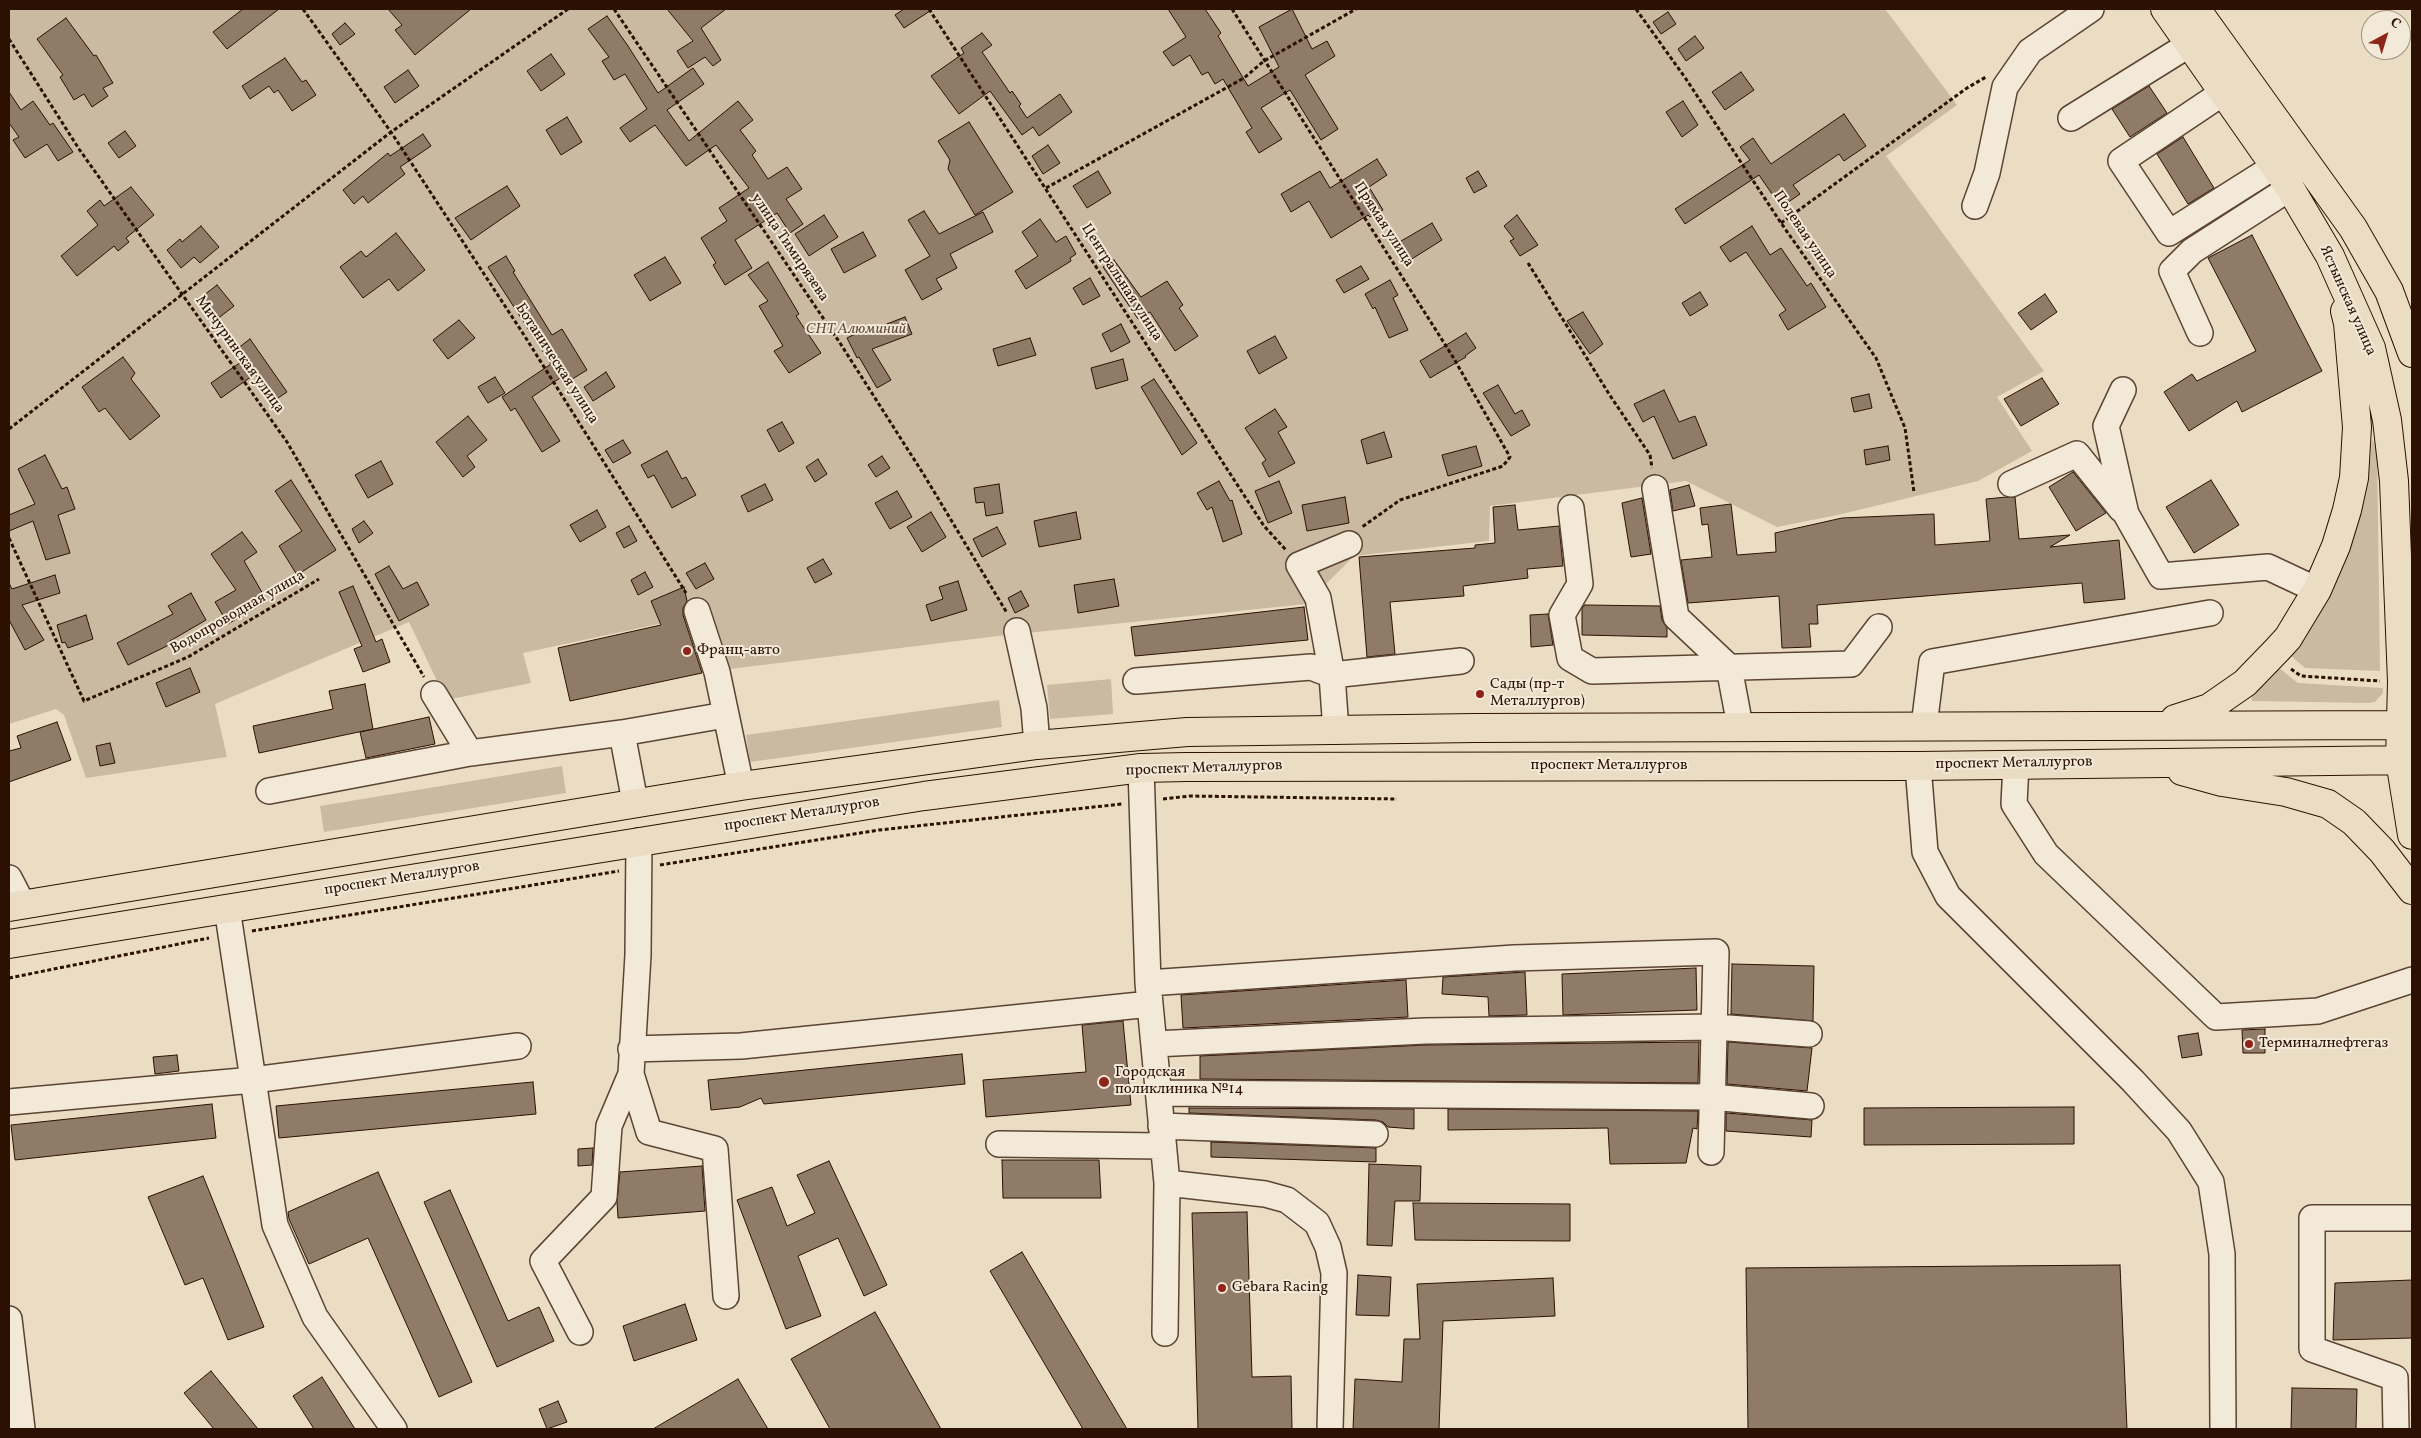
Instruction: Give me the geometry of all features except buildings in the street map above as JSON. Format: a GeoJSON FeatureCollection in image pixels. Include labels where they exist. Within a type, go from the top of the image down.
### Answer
{"type":"FeatureCollection","features":[{"type":"Feature","properties":{"kind":"main road","name":"Ястынская улица"},"geometry":{"type":"LineString","coordinates":[[2165,9],[2290,188],[2330,256],[2371,348],[2387,420],[2394,481],[2402,682],[2412,835]]}},
{"type":"Feature","properties":{"kind":"main road"},"geometry":{"type":"LineString","coordinates":[[2196,9],[2353,228],[2388,291],[2412,353]]}},
{"type":"Feature","properties":{"kind":"main road"},"geometry":{"type":"LineString","coordinates":[[2151,726],[2209,708],[2245,683],[2288,638],[2317,590],[2336,546],[2348,510],[2354,478],[2357,427],[2348,323],[2330,256]]}},
{"type":"Feature","properties":{"kind":"main road"},"geometry":{"type":"LineString","coordinates":[[16,906],[635,802],[741,786],[1037,745],[1187,732],[1740,726],[2406,725]]}},
{"type":"Feature","properties":{"kind":"main road","name":"проспект Металлургов"},"geometry":{"type":"LineString","coordinates":[[9,944],[924,796],[1141,768],[1208,766],[1918,766],[2406,760]]}},
{"type":"Feature","properties":{"kind":"main road"},"geometry":{"type":"LineString","coordinates":[[2152,763],[2222,782],[2286,792],[2328,804],[2354,822],[2382,850],[2412,890]]}},
{"type":"Feature","properties":{"kind":"lane"},"geometry":{"type":"LineString","coordinates":[[1975,206],[1987,173],[2005,87],[2030,51],[2090,9]]}},
{"type":"Feature","properties":{"kind":"lane"},"geometry":{"type":"LineString","coordinates":[[2071,118],[2190,44]]}},
{"type":"Feature","properties":{"kind":"lane"},"geometry":{"type":"LineString","coordinates":[[2224,92],[2121,162],[2169,233],[2275,166]]}},
{"type":"Feature","properties":{"kind":"lane"},"geometry":{"type":"LineString","coordinates":[[2200,333],[2172,271],[2192,250],[2290,188]]}},
{"type":"Feature","properties":{"kind":"lane"},"geometry":{"type":"LineString","coordinates":[[2123,390],[2106,426],[2126,514]]}},
{"type":"Feature","properties":{"kind":"lane"},"geometry":{"type":"LineString","coordinates":[[2011,484],[2077,454],[2126,514],[2161,576],[2268,568],[2317,590]]}},
{"type":"Feature","properties":{"kind":"lane"},"geometry":{"type":"LineString","coordinates":[[1655,488],[1676,617],[1729,667],[1740,726]]}},
{"type":"Feature","properties":{"kind":"lane"},"geometry":{"type":"LineString","coordinates":[[1571,508],[1580,584],[1562,615],[1570,658],[1592,671],[1851,664],[1879,627]]}},
{"type":"Feature","properties":{"kind":"lane"},"geometry":{"type":"LineString","coordinates":[[1336,731],[1332,675],[1318,598],[1299,565],[1349,544]]}},
{"type":"Feature","properties":{"kind":"lane"},"geometry":{"type":"LineString","coordinates":[[697,611],[718,672],[725,715],[741,786]]}},
{"type":"Feature","properties":{"kind":"lane"},"geometry":{"type":"LineString","coordinates":[[1924,726],[1932,662],[2210,613]]}},
{"type":"Feature","properties":{"kind":"lane"},"geometry":{"type":"LineString","coordinates":[[1017,631],[1034,708],[1037,745]]}},
{"type":"Feature","properties":{"kind":"lane"},"geometry":{"type":"LineString","coordinates":[[1136,681],[1311,667],[1332,675],[1461,661]]}},
{"type":"Feature","properties":{"kind":"lane"},"geometry":{"type":"LineString","coordinates":[[434,694],[470,753]]}},
{"type":"Feature","properties":{"kind":"lane"},"geometry":{"type":"LineString","coordinates":[[269,791],[470,753],[622,734],[725,715]]}},
{"type":"Feature","properties":{"kind":"lane"},"geometry":{"type":"LineString","coordinates":[[622,734],[635,802]]}},
{"type":"Feature","properties":{"kind":"lane"},"geometry":{"type":"LineString","coordinates":[[2016,764],[2014,804],[2046,854],[2216,1017],[2318,1011],[2412,980]]}},
{"type":"Feature","properties":{"kind":"lane"},"geometry":{"type":"LineString","coordinates":[[1918,766],[1925,852],[1948,896],[2133,1081],[2179,1131],[2211,1182],[2222,1254],[2223,1429]]}},
{"type":"Feature","properties":{"kind":"lane"},"geometry":{"type":"LineString","coordinates":[[1141,768],[1149,994],[1167,1183],[1165,1333]]}},
{"type":"Feature","properties":{"kind":"lane"},"geometry":{"type":"LineString","coordinates":[[639,841],[638,955],[631,1074],[649,1132],[715,1149],[726,1296]]}},
{"type":"Feature","properties":{"kind":"lane"},"geometry":{"type":"LineString","coordinates":[[9,878],[16,906]]}},
{"type":"Feature","properties":{"kind":"lane"},"geometry":{"type":"LineString","coordinates":[[226,908],[275,1225],[315,1317],[394,1429]]}},
{"type":"Feature","properties":{"kind":"lane"},"geometry":{"type":"LineString","coordinates":[[631,1049],[741,1046],[1149,994],[1514,958],[1716,952],[1716,1027],[1711,1097],[1711,1152]]}},
{"type":"Feature","properties":{"kind":"lane"},"geometry":{"type":"LineString","coordinates":[[1154,1044],[1425,1031],[1716,1027],[1809,1034]]}},
{"type":"Feature","properties":{"kind":"lane"},"geometry":{"type":"LineString","coordinates":[[9,1102],[253,1080],[518,1046]]}},
{"type":"Feature","properties":{"kind":"lane"},"geometry":{"type":"LineString","coordinates":[[580,1332],[543,1261],[604,1197],[609,1126],[631,1074]]}},
{"type":"Feature","properties":{"kind":"lane"},"geometry":{"type":"LineString","coordinates":[[1159,1093],[1711,1097],[1811,1106]]}},
{"type":"Feature","properties":{"kind":"lane"},"geometry":{"type":"LineString","coordinates":[[1000,1144],[1162,1136],[1375,1134]]}},
{"type":"Feature","properties":{"kind":"lane"},"geometry":{"type":"LineString","coordinates":[[1167,1183],[1265,1194],[1287,1200],[1317,1223],[1328,1247],[1334,1273],[1330,1429]]}},
{"type":"Feature","properties":{"kind":"lane"},"geometry":{"type":"LineString","coordinates":[[2396,1429],[2404,1378],[2312,1349],[2312,1218],[2412,1218]]}},
{"type":"Feature","properties":{"kind":"lane"},"geometry":{"type":"LineString","coordinates":[[9,1319],[22,1429]]}},
{"type":"Feature","properties":{"kind":"path","name":"Ботаническая улица"},"geometry":{"type":"LineString","coordinates":[[303,9],[391,132],[524,335],[697,611]]}},
{"type":"Feature","properties":{"kind":"path"},"geometry":{"type":"LineString","coordinates":[[9,429],[391,132],[568,9]]}},
{"type":"Feature","properties":{"kind":"path","name":"улица Тимирязева"},"geometry":{"type":"LineString","coordinates":[[614,9],[840,343],[929,483],[1017,631]]}},
{"type":"Feature","properties":{"kind":"path","name":"Центральная улица"},"geometry":{"type":"LineString","coordinates":[[929,9],[1264,526],[1299,565]]}},
{"type":"Feature","properties":{"kind":"path","name":"Прямая улица"},"geometry":{"type":"LineString","coordinates":[[1232,9],[1453,357],[1510,457],[1503,466],[1400,500],[1365,524],[1349,544]]}},
{"type":"Feature","properties":{"kind":"path"},"geometry":{"type":"LineString","coordinates":[[1046,188],[1244,78],[1264,61],[1356,9]]}},
{"type":"Feature","properties":{"kind":"path","name":"Полевая улица"},"geometry":{"type":"LineString","coordinates":[[1636,9],[1686,79],[1781,223],[1876,358],[1906,428],[1914,492]]}},
{"type":"Feature","properties":{"kind":"path","name":"Мичуринская улица"},"geometry":{"type":"LineString","coordinates":[[9,39],[79,149],[287,442],[434,694]]}},
{"type":"Feature","properties":{"kind":"path"},"geometry":{"type":"LineString","coordinates":[[1781,223],[1967,88],[1991,74]]}},
{"type":"Feature","properties":{"kind":"path"},"geometry":{"type":"LineString","coordinates":[[1528,263],[1609,394],[1650,455],[1655,488]]}},
{"type":"Feature","properties":{"kind":"path","name":"Водопроводная улица"},"geometry":{"type":"LineString","coordinates":[[9,538],[84,701],[188,657],[319,579]]}},
{"type":"Feature","properties":{"kind":"path"},"geometry":{"type":"LineString","coordinates":[[2286,666],[2301,676],[2384,681]]}},
{"type":"Feature","properties":{"kind":"path"},"geometry":{"type":"LineString","coordinates":[[9,978],[231,934],[879,830],[1190,796],[1397,799]]}},
{"type":"Feature","properties":{"kind":"green space","name":"СНТ Алюминий"},"geometry":{"type":"Polygon","coordinates":[[[9,9],[1885,9],[1957,105],[1886,156],[2044,371],[1997,397],[2032,451],[1978,481],[1842,514],[1777,527],[1686,481],[1490,506],[1489,541],[1354,556],[1306,604],[998,636],[730,669],[705,614],[523,653],[531,683],[446,700],[409,622],[215,704],[227,757],[86,778],[64,715],[56,709],[9,724],[9,9]]]}},
{"type":"Feature","properties":{"kind":"green space"},"geometry":{"type":"Polygon","coordinates":[[[2372,439],[2377,449],[2380,671],[2305,668],[2291,656],[2315,622],[2333,588],[2346,554],[2361,513],[2369,473],[2372,439]]]}},
{"type":"Feature","properties":{"kind":"green space"},"geometry":{"type":"Polygon","coordinates":[[[2279,668],[2298,683],[2383,688],[2383,693],[2375,702],[2369,703],[2252,701],[2251,694],[2279,668]]]}},
{"type":"Feature","properties":{"kind":"green space"},"geometry":{"type":"Polygon","coordinates":[[[1111,679],[1113,714],[1050,719],[1047,685],[1111,679]]]}},
{"type":"Feature","properties":{"kind":"green space"},"geometry":{"type":"Polygon","coordinates":[[[999,700],[1002,727],[750,762],[746,735],[999,700]]]}},
{"type":"Feature","properties":{"kind":"green space"},"geometry":{"type":"Polygon","coordinates":[[[562,766],[566,793],[324,832],[320,806],[562,766]]]}},
{"type":"Feature","properties":{"kind":"place","name":"Франц-авто"},"geometry":{"type":"Point","coordinates":[687,651]}},
{"type":"Feature","properties":{"kind":"place","name":"Сады (пр-т Металлургов)"},"geometry":{"type":"Point","coordinates":[1480,694]}},
{"type":"Feature","properties":{"kind":"place","name":"Терминалнефтегаз"},"geometry":{"type":"Point","coordinates":[2249,1044]}},
{"type":"Feature","properties":{"kind":"place","name":"Городская поликлиника №14"},"geometry":{"type":"Point","coordinates":[1104,1082]}},
{"type":"Feature","properties":{"kind":"place","name":"Gebara Racing"},"geometry":{"type":"Point","coordinates":[1222,1288]}}]}
